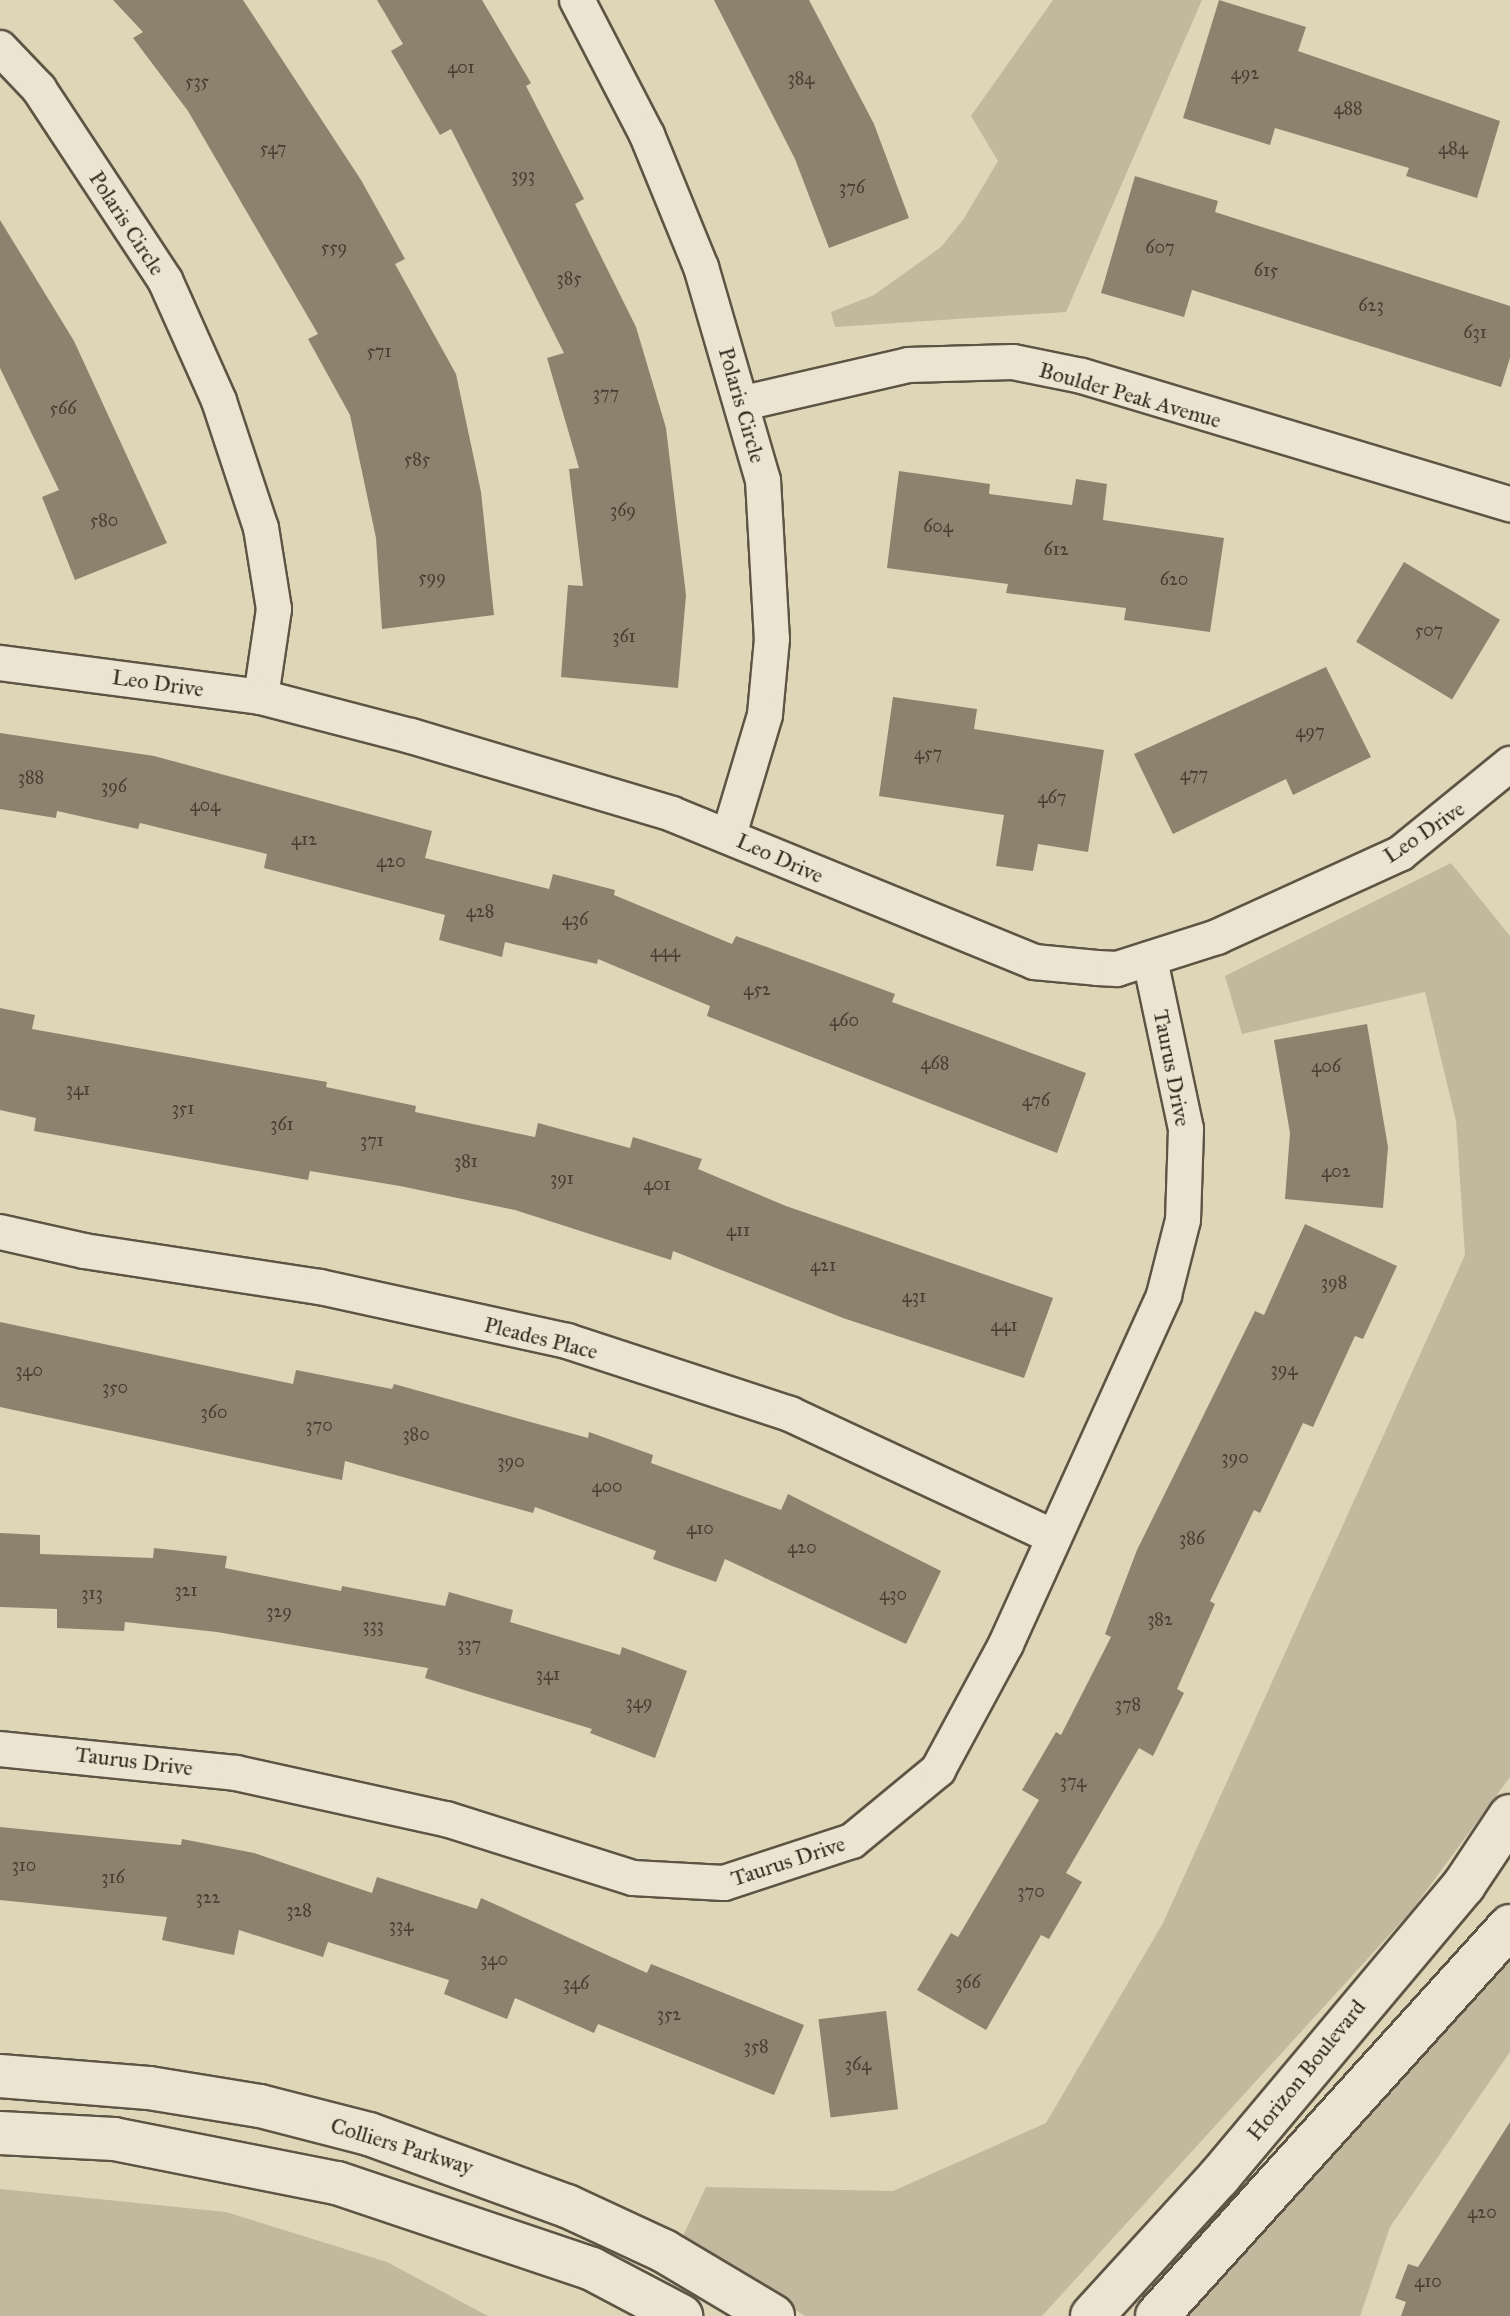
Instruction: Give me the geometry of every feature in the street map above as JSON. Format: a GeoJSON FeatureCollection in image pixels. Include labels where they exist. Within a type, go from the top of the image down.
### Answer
{"type":"FeatureCollection","features":[{"type":"Feature","properties":{"kind":"street","name":"Polaris Circle"},"geometry":{"type":"LineString","coordinates":[[577,0],[647,135],[701,267],[744,403],[763,480],[772,639],[765,715],[729,835]]}},
{"type":"Feature","properties":{"kind":"street","name":"Polaris Circle"},"geometry":{"type":"LineString","coordinates":[[0,48],[39,89],[165,280],[219,401],[261,528],[274,609],[261,697]]}},
{"type":"Feature","properties":{"kind":"street","name":"Boulder Peak Avenue"},"geometry":{"type":"LineString","coordinates":[[744,403],[908,365],[1013,362],[1082,376],[1510,504]]}},
{"type":"Feature","properties":{"kind":"street","name":"Leo Drive"},"geometry":{"type":"LineString","coordinates":[[0,663],[261,697],[427,741],[729,835],[1034,962],[1117,969],[1267,917],[1401,853],[1510,764]]}},
{"type":"Feature","properties":{"kind":"street","name":"Taurus Drive"},"geometry":{"type":"LineString","coordinates":[[0,1749],[236,1773],[446,1819],[633,1878],[724,1883],[852,1841],[938,1770],[1054,1537],[1164,1295],[1183,1220],[1186,1129],[1150,959]]}},
{"type":"Feature","properties":{"kind":"street","name":"Pleades Place"},"geometry":{"type":"LineString","coordinates":[[0,1232],[84,1251],[320,1287],[567,1341],[790,1414],[1054,1537]]}},
{"type":"Feature","properties":{"kind":"street","name":"Horizon Boulevard"},"geometry":{"type":"LineString","coordinates":[[1092,2316],[1219,2177],[1464,1885],[1510,1816]]}},
{"type":"Feature","properties":{"kind":"street"},"geometry":{"type":"LineString","coordinates":[[1157,2316],[1510,1926]]}},
{"type":"Feature","properties":{"kind":"street","name":"Colliers Parkway"},"geometry":{"type":"LineString","coordinates":[[0,2076],[163,2091],[369,2134],[567,2206],[664,2251],[773,2316]]}},
{"type":"Feature","properties":{"kind":"street"},"geometry":{"type":"LineString","coordinates":[[0,2133],[114,2139],[337,2183],[592,2269],[681,2316]]}},
{"type":"Feature","properties":{"kind":"shaded area"},"geometry":{"type":"Polygon","coordinates":[[[1053,0],[1202,0],[1066,312],[835,327],[831,312],[874,295],[941,247],[963,220],[998,161],[971,116],[1053,0]]]}},
{"type":"Feature","properties":{"kind":"shaded area"},"geometry":{"type":"Polygon","coordinates":[[[1451,863],[1510,936],[1510,1777],[1412,1910],[1042,2316],[805,2316],[683,2236],[706,2187],[893,2191],[1046,2123],[1163,1923],[1465,1255],[1456,1121],[1425,992],[1242,1034],[1225,976],[1451,863]]]}},
{"type":"Feature","properties":{"kind":"shaded area"},"geometry":{"type":"Polygon","coordinates":[[[1510,1959],[1510,2052],[1390,2227],[1360,2316],[1182,2316],[1510,1959]]]}},
{"type":"Feature","properties":{"kind":"shaded area"},"geometry":{"type":"Polygon","coordinates":[[[0,2189],[226,2212],[387,2262],[488,2316],[0,2316],[0,2189]]]}},
{"type":"Feature","properties":{"kind":"building"},"geometry":{"type":"Polygon","coordinates":[[[113,0],[243,0],[361,180],[405,259],[395,264],[456,374],[481,492],[494,615],[382,629],[376,538],[350,415],[308,339],[318,334],[188,111],[133,38],[143,32],[113,0]]]}},
{"type":"Feature","properties":{"kind":"building"},"geometry":{"type":"Polygon","coordinates":[[[377,0],[482,0],[531,83],[526,86],[584,199],[575,204],[636,327],[666,428],[686,595],[678,688],[561,677],[568,585],[583,586],[569,469],[579,468],[547,358],[564,353],[451,129],[440,135],[391,51],[403,44],[377,0]]]}},
{"type":"Feature","properties":{"kind":"building"},"geometry":{"type":"Polygon","coordinates":[[[714,0],[809,0],[874,124],[909,218],[829,248],[795,159],[714,0]]]}},
{"type":"Feature","properties":{"kind":"building"},"geometry":{"type":"Polygon","coordinates":[[[1219,0],[1306,27],[1298,51],[1500,121],[1477,198],[1406,176],[1409,168],[1275,128],[1270,145],[1183,118],[1219,0]]]}},
{"type":"Feature","properties":{"kind":"building"},"geometry":{"type":"Polygon","coordinates":[[[1135,176],[1218,201],[1215,212],[1510,306],[1510,358],[1501,387],[1192,290],[1184,317],[1101,293],[1135,176]]]}},
{"type":"Feature","properties":{"kind":"building"},"geometry":{"type":"Polygon","coordinates":[[[0,220],[74,341],[167,543],[75,580],[42,497],[59,490],[0,368],[0,220]]]}},
{"type":"Feature","properties":{"kind":"building"},"geometry":{"type":"Polygon","coordinates":[[[899,471],[990,484],[989,494],[1072,505],[1076,479],[1107,484],[1103,520],[1224,538],[1210,632],[1124,620],[1126,608],[1006,593],[1008,584],[887,568],[899,471]]]}},
{"type":"Feature","properties":{"kind":"building"},"geometry":{"type":"Polygon","coordinates":[[[1404,562],[1500,620],[1452,699],[1356,642],[1404,562]]]}},
{"type":"Feature","properties":{"kind":"building"},"geometry":{"type":"Polygon","coordinates":[[[1326,667],[1371,757],[1293,795],[1286,779],[1173,834],[1134,754],[1326,667]]]}},
{"type":"Feature","properties":{"kind":"building"},"geometry":{"type":"Polygon","coordinates":[[[893,697],[977,709],[974,729],[1104,750],[1088,852],[1038,844],[1033,871],[996,866],[1004,815],[879,796],[893,697]]]}},
{"type":"Feature","properties":{"kind":"building"},"geometry":{"type":"Polygon","coordinates":[[[0,733],[154,756],[432,831],[425,858],[549,889],[553,874],[615,890],[614,895],[732,944],[736,936],[822,967],[895,994],[892,1002],[1086,1073],[1057,1153],[707,1016],[710,1006],[598,959],[597,964],[505,942],[502,957],[439,940],[445,915],[264,868],[267,854],[140,823],[138,829],[57,811],[56,818],[0,809],[0,733]]]}},
{"type":"Feature","properties":{"kind":"building"},"geometry":{"type":"Polygon","coordinates":[[[0,1008],[35,1015],[32,1029],[327,1082],[326,1087],[416,1106],[415,1112],[535,1137],[538,1123],[630,1148],[633,1137],[702,1159],[698,1169],[786,1206],[1053,1298],[1024,1378],[843,1318],[673,1251],[671,1260],[515,1210],[310,1171],[308,1180],[34,1131],[36,1118],[0,1110],[0,1008]]]}},
{"type":"Feature","properties":{"kind":"building"},"geometry":{"type":"Polygon","coordinates":[[[1367,1024],[1388,1147],[1383,1208],[1285,1199],[1290,1133],[1274,1040],[1367,1024]]]}},
{"type":"Feature","properties":{"kind":"building"},"geometry":{"type":"Polygon","coordinates":[[[1305,1224],[1397,1266],[1363,1339],[1355,1336],[1313,1427],[1303,1423],[1260,1513],[1254,1510],[1210,1601],[1215,1604],[1177,1689],[1184,1693],[1153,1756],[1139,1748],[1066,1873],[1082,1882],[1049,1939],[1041,1935],[986,2030],[917,1990],[951,1933],[958,1937],[1039,1800],[1022,1790],[1056,1732],[1061,1735],[1111,1637],[1105,1634],[1137,1550],[1255,1311],[1264,1315],[1305,1224]]]}},
{"type":"Feature","properties":{"kind":"building"},"geometry":{"type":"Polygon","coordinates":[[[0,1322],[293,1384],[296,1370],[392,1389],[394,1384],[588,1438],[589,1432],[653,1455],[651,1463],[781,1510],[788,1494],[941,1571],[906,1644],[725,1559],[716,1582],[653,1559],[656,1551],[535,1507],[533,1513],[345,1461],[342,1480],[0,1407],[0,1322]]]}},
{"type":"Feature","properties":{"kind":"building"},"geometry":{"type":"Polygon","coordinates":[[[0,1533],[40,1535],[40,1554],[153,1558],[154,1548],[227,1556],[225,1568],[341,1591],[342,1586],[445,1606],[449,1592],[513,1610],[510,1622],[620,1655],[622,1647],[687,1671],[655,1758],[590,1733],[592,1729],[425,1678],[428,1668],[217,1632],[125,1622],[124,1631],[57,1628],[57,1609],[0,1607],[0,1533]]]}},
{"type":"Feature","properties":{"kind":"building"},"geometry":{"type":"Polygon","coordinates":[[[0,1827],[181,1845],[182,1839],[254,1853],[372,1893],[377,1877],[477,1909],[481,1898],[647,1973],[651,1964],[804,2025],[774,2095],[598,2024],[594,2033],[515,1998],[507,2019],[444,1994],[449,1980],[328,1942],[323,1957],[239,1930],[234,1955],[162,1940],[167,1917],[0,1900],[0,1827]]]}},
{"type":"Feature","properties":{"kind":"building"},"geometry":{"type":"Polygon","coordinates":[[[886,2011],[898,2109],[831,2118],[819,2019],[886,2011]]]}},
{"type":"Feature","properties":{"kind":"building"},"geometry":{"type":"Polygon","coordinates":[[[1510,2122],[1510,2316],[1401,2316],[1406,2302],[1395,2298],[1408,2264],[1418,2267],[1510,2122]]]}}]}
